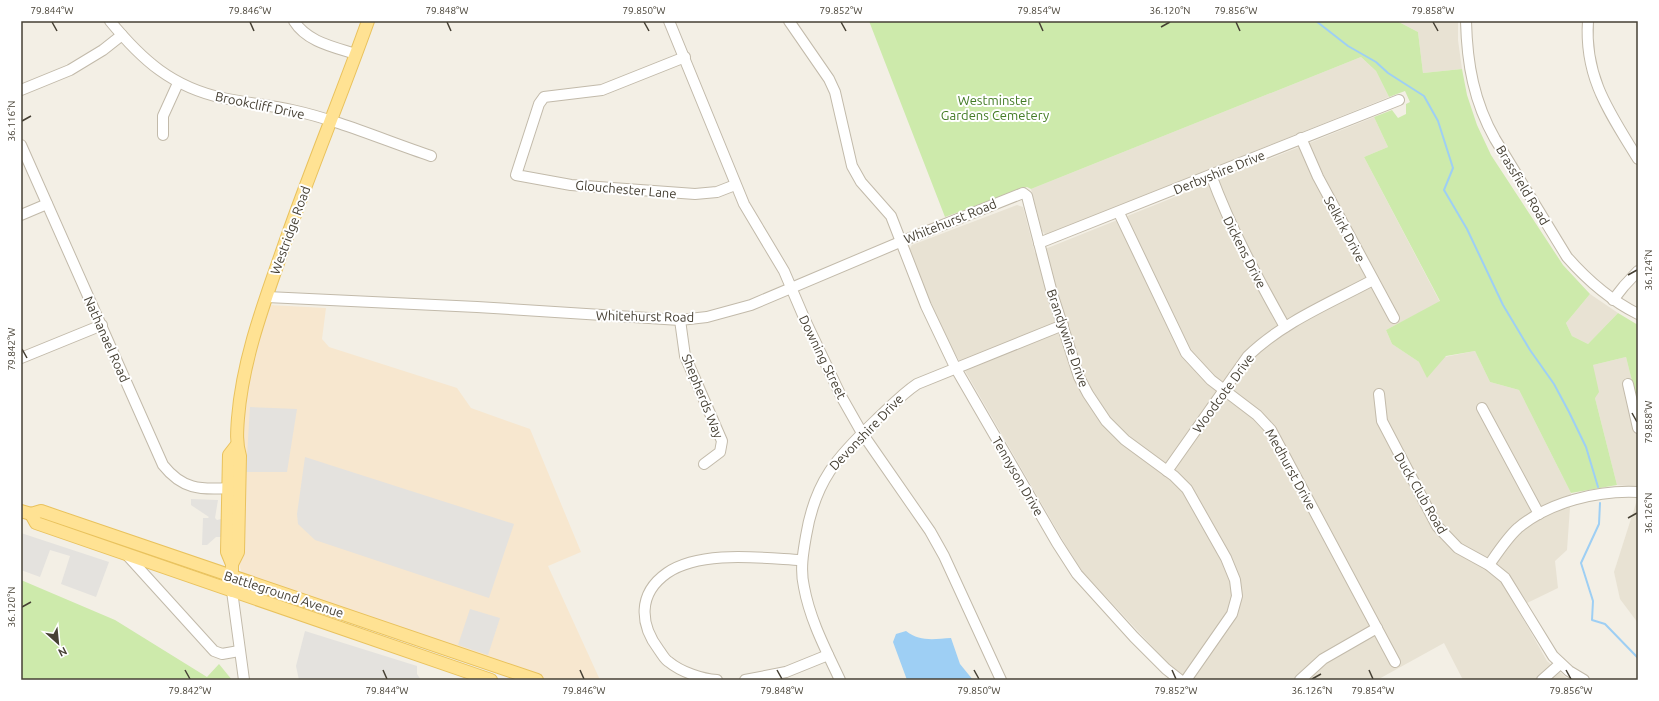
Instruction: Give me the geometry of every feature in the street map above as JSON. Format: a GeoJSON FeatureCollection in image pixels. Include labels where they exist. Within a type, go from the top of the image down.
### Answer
{"type":"FeatureCollection","features":[{"type":"Feature","properties":{"kind":"main road","name":"Westridge Road"},"geometry":{"type":"LineString","coordinates":[[232,564],[238,552],[240,456],[236,446],[240,402],[245,368],[251,343],[329,121],[368,21]]}},
{"type":"Feature","properties":{"kind":"main road","name":"Westridge Road"},"geometry":{"type":"LineString","coordinates":[[232,591],[232,564],[227,552],[228,488],[229,455],[236,446]]}},
{"type":"Feature","properties":{"kind":"main road","name":"Battleground Avenue"},"geometry":{"type":"LineString","coordinates":[[26,513],[41,511],[538,680]]}},
{"type":"Feature","properties":{"kind":"main road","name":"Battleground Avenue"},"geometry":{"type":"LineString","coordinates":[[26,513],[36,523],[491,680]]}},
{"type":"Feature","properties":{"kind":"main road"},"geometry":{"type":"LineString","coordinates":[[413,654],[423,650],[443,655],[449,650]]}},
{"type":"Feature","properties":{"kind":"street","name":"Brookcliff Drive"},"geometry":{"type":"LineString","coordinates":[[110,21],[135,51],[152,66],[178,83],[198,92],[223,98],[293,110],[431,156]]}},
{"type":"Feature","properties":{"kind":"street"},"geometry":{"type":"LineString","coordinates":[[294,21],[310,37],[323,44],[356,54]]}},
{"type":"Feature","properties":{"kind":"street","name":"Downing Street"},"geometry":{"type":"LineString","coordinates":[[669,21],[685,57],[735,185],[750,217],[778,258],[841,396],[862,433],[930,531],[944,556],[1001,680]]}},
{"type":"Feature","properties":{"kind":"street","name":"Tennyson Drive"},"geometry":{"type":"LineString","coordinates":[[789,21],[829,79],[835,92],[852,166],[861,182],[891,216],[926,306],[955,367],[1077,574],[1166,670],[1180,680]]}},
{"type":"Feature","properties":{"kind":"street","name":"Brassfield Road"},"geometry":{"type":"LineString","coordinates":[[1466,21],[1469,68],[1474,91],[1486,122],[1567,257],[1591,282],[1613,300],[1638,314]]}},
{"type":"Feature","properties":{"kind":"street"},"geometry":{"type":"LineString","coordinates":[[1588,21],[1586,42],[1589,60],[1597,87],[1638,159]]}},
{"type":"Feature","properties":{"kind":"street"},"geometry":{"type":"LineString","coordinates":[[21,90],[70,70],[103,50],[122,35]]}},
{"type":"Feature","properties":{"kind":"street","name":"Glouchester Lane"},"geometry":{"type":"LineString","coordinates":[[685,57],[602,90],[544,97],[539,104],[516,175],[571,185],[695,194],[717,192],[735,185]]}},
{"type":"Feature","properties":{"kind":"street"},"geometry":{"type":"LineString","coordinates":[[163,135],[163,116],[178,83]]}},
{"type":"Feature","properties":{"kind":"street","name":"Derbyshire Drive"},"geometry":{"type":"LineString","coordinates":[[1039,243],[1119,213],[1398,100]]}},
{"type":"Feature","properties":{"kind":"street","name":"Selkirk Drive"},"geometry":{"type":"LineString","coordinates":[[1301,138],[1318,177],[1394,318]]}},
{"type":"Feature","properties":{"kind":"street","name":"Nathanael Road"},"geometry":{"type":"LineString","coordinates":[[21,145],[163,465],[173,477],[188,486],[228,488]]}},
{"type":"Feature","properties":{"kind":"street","name":"Dickens Drive"},"geometry":{"type":"LineString","coordinates":[[1211,175],[1237,239],[1259,282],[1285,327]]}},
{"type":"Feature","properties":{"kind":"street","name":"Whitehurst Road"},"geometry":{"type":"LineString","coordinates":[[267,297],[477,307],[680,320],[726,313],[792,288],[900,242],[1023,193]]}},
{"type":"Feature","properties":{"kind":"street","name":"Brandywine Drive"},"geometry":{"type":"LineString","coordinates":[[1023,193],[1027,196],[1039,243],[1079,377],[1099,411],[1125,440],[1167,471],[1187,489],[1233,572],[1237,587],[1235,605],[1232,614],[1186,680]]}},
{"type":"Feature","properties":{"kind":"street"},"geometry":{"type":"LineString","coordinates":[[21,215],[47,204]]}},
{"type":"Feature","properties":{"kind":"street","name":"Medhurst Drive"},"geometry":{"type":"LineString","coordinates":[[1119,213],[1186,353],[1202,372],[1258,415],[1277,439],[1395,662]]}},
{"type":"Feature","properties":{"kind":"street"},"geometry":{"type":"LineString","coordinates":[[1613,300],[1638,271]]}},
{"type":"Feature","properties":{"kind":"street","name":"Woodcote Drive"},"geometry":{"type":"LineString","coordinates":[[1167,471],[1248,356],[1262,342],[1285,327],[1373,280]]}},
{"type":"Feature","properties":{"kind":"street","name":"Shepherds Way"},"geometry":{"type":"LineString","coordinates":[[680,320],[685,356],[722,441],[720,452],[704,464]]}},
{"type":"Feature","properties":{"kind":"street"},"geometry":{"type":"LineString","coordinates":[[21,358],[102,325]]}},
{"type":"Feature","properties":{"kind":"street","name":"Devonshire Drive"},"geometry":{"type":"LineString","coordinates":[[840,680],[810,610],[803,586],[801,560],[808,523],[820,486],[829,469],[862,433],[905,392],[917,384],[955,367],[1063,325]]}},
{"type":"Feature","properties":{"kind":"street"},"geometry":{"type":"LineString","coordinates":[[1628,384],[1638,428]]}},
{"type":"Feature","properties":{"kind":"street","name":"Duck Club Road"},"geometry":{"type":"LineString","coordinates":[[1379,394],[1382,421],[1437,526],[1458,548],[1490,565],[1510,585],[1538,635],[1560,664],[1584,680]]}},
{"type":"Feature","properties":{"kind":"street"},"geometry":{"type":"LineString","coordinates":[[1482,408],[1539,514]]}},
{"type":"Feature","properties":{"kind":"street"},"geometry":{"type":"LineString","coordinates":[[1490,565],[1517,529],[1539,514],[1588,497],[1638,492]]}},
{"type":"Feature","properties":{"kind":"street"},"geometry":{"type":"LineString","coordinates":[[126,554],[216,653],[225,654],[239,651]]}},
{"type":"Feature","properties":{"kind":"street"},"geometry":{"type":"LineString","coordinates":[[717,680],[689,673],[668,662],[652,641],[645,625],[644,606],[653,586],[666,574],[682,566],[696,562],[726,557],[801,560]]}},
{"type":"Feature","properties":{"kind":"street"},"geometry":{"type":"LineString","coordinates":[[153,583],[153,576],[157,564]]}},
{"type":"Feature","properties":{"kind":"street","name":"Westridge Road"},"geometry":{"type":"LineString","coordinates":[[232,591],[244,680]]}},
{"type":"Feature","properties":{"kind":"street"},"geometry":{"type":"LineString","coordinates":[[1300,680],[1323,658],[1377,628]]}},
{"type":"Feature","properties":{"kind":"street"},"geometry":{"type":"LineString","coordinates":[[745,680],[786,672],[828,655]]}},
{"type":"Feature","properties":{"kind":"street"},"geometry":{"type":"LineString","coordinates":[[1542,680],[1560,664]]}},
{"type":"Feature","properties":{"kind":"shaded area"},"geometry":{"type":"Polygon","coordinates":[[[1397,21],[1458,21],[1458,40],[1462,69],[1423,73],[1418,32],[1397,21]]]}},
{"type":"Feature","properties":{"kind":"shaded area"},"geometry":{"type":"Polygon","coordinates":[[[1361,57],[1376,71],[1389,97],[1046,235],[1042,231],[1031,189],[1361,57]]]}},
{"type":"Feature","properties":{"kind":"shaded area"},"geometry":{"type":"Polygon","coordinates":[[[1374,117],[1388,147],[1364,157],[1440,302],[1386,330],[1392,344],[1419,362],[1475,351],[1490,382],[1519,390],[1571,493],[1567,550],[1555,561],[1558,588],[1517,608],[1547,661],[1569,680],[1463,680],[1444,643],[1377,680],[1187,680],[1175,671],[1082,571],[942,331],[909,250],[912,245],[1017,205],[1023,207],[1035,253],[1374,117]]]}},
{"type":"Feature","properties":{"kind":"shaded area"},"geometry":{"type":"Polygon","coordinates":[[[1590,294],[1618,313],[1588,344],[1572,336],[1566,323],[1590,294]]]}},
{"type":"Feature","properties":{"kind":"shaded area"},"geometry":{"type":"Polygon","coordinates":[[[269,305],[326,308],[322,339],[329,347],[457,388],[471,408],[530,429],[581,552],[548,566],[600,680],[545,680],[466,654],[243,575],[239,565],[244,411],[247,380],[269,305]]]}},
{"type":"Feature","properties":{"kind":"shaded area"},"geometry":{"type":"Polygon","coordinates":[[[1626,357],[1638,405],[1638,487],[1617,485],[1595,398],[1593,365],[1626,357]]]}},
{"type":"Feature","properties":{"kind":"shaded area"},"geometry":{"type":"Polygon","coordinates":[[[250,407],[297,409],[287,472],[246,472],[250,407]]]}},
{"type":"Feature","properties":{"kind":"shaded area"},"geometry":{"type":"Polygon","coordinates":[[[305,457],[514,524],[489,598],[315,540],[298,524],[297,514],[305,457]]]}},
{"type":"Feature","properties":{"kind":"shaded area"},"geometry":{"type":"Polygon","coordinates":[[[191,499],[218,500],[215,518],[217,520],[221,519],[221,537],[216,537],[207,545],[202,545],[203,518],[209,517],[191,505],[191,499]]]}},
{"type":"Feature","properties":{"kind":"shaded area"},"geometry":{"type":"Polygon","coordinates":[[[1637,500],[1638,623],[1620,599],[1614,572],[1637,500]]]}},
{"type":"Feature","properties":{"kind":"shaded area"},"geometry":{"type":"Polygon","coordinates":[[[21,533],[109,562],[96,597],[61,584],[70,556],[50,550],[40,577],[21,570],[21,533]]]}},
{"type":"Feature","properties":{"kind":"shaded area"},"geometry":{"type":"Polygon","coordinates":[[[470,609],[500,618],[488,655],[458,645],[470,609]]]}},
{"type":"Feature","properties":{"kind":"shaded area"},"geometry":{"type":"Polygon","coordinates":[[[305,631],[417,666],[417,674],[421,680],[299,680],[296,666],[305,631]]]}},
{"type":"Feature","properties":{"kind":"green space","name":"Westminster Gardens Cemetery"},"geometry":{"type":"Polygon","coordinates":[[[869,21],[1397,21],[1418,32],[1423,73],[1462,69],[1467,95],[1477,125],[1491,155],[1563,265],[1590,294],[1566,323],[1572,336],[1588,344],[1618,313],[1638,325],[1638,405],[1626,357],[1593,365],[1599,392],[1595,398],[1617,485],[1571,493],[1519,390],[1490,382],[1475,351],[1446,356],[1427,378],[1419,362],[1392,344],[1386,330],[1440,301],[1364,157],[1388,147],[1374,117],[1392,110],[1398,118],[1406,114],[1406,104],[1410,102],[1405,91],[1389,97],[1376,71],[1361,57],[1031,189],[1027,187],[945,217],[869,21]]]}},
{"type":"Feature","properties":{"kind":"green space"},"geometry":{"type":"Polygon","coordinates":[[[21,580],[115,620],[207,677],[219,664],[232,680],[21,680],[21,580]]]}},
{"type":"Feature","properties":{"kind":"water"},"geometry":{"type":"Polygon","coordinates":[[[906,631],[922,638],[951,638],[960,664],[973,680],[907,680],[893,642],[896,634],[906,631]]]}},
{"type":"Feature","properties":{"kind":"waterway"},"geometry":{"type":"LineString","coordinates":[[1316,21],[1348,46],[1376,62],[1388,73],[1424,96],[1438,121],[1453,168],[1444,190],[1467,229],[1503,305],[1530,350],[1554,384],[1569,412],[1586,447],[1598,487]]}},
{"type":"Feature","properties":{"kind":"waterway"},"geometry":{"type":"LineString","coordinates":[[1600,503],[1599,524],[1581,563],[1593,601],[1592,620],[1605,624],[1638,658]]}}]}
